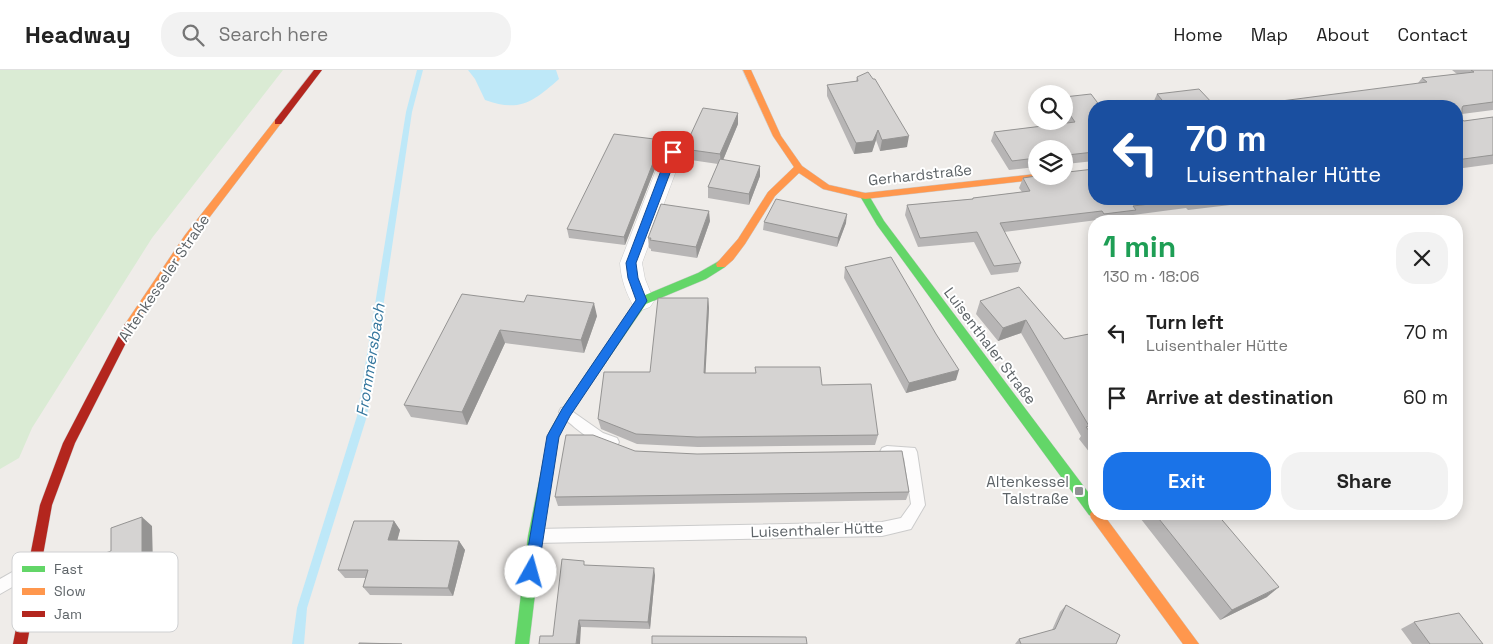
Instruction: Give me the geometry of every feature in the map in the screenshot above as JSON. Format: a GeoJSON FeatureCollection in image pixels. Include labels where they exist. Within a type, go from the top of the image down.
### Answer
{"type":"FeatureCollection","features":[{"type":"Feature","properties":{"kind":"street","name":"Altenkesseler Straße"},"geometry":{"type":"LineString","coordinates":[[37,552],[46,505],[69,443],[126,329],[189,237],[318,70]]}},
{"type":"Feature","properties":{"kind":"street","name":"Gerhardstraße"},"geometry":{"type":"LineString","coordinates":[[746,70],[777,136],[799,168],[826,188],[865,196],[1028,178]]}},
{"type":"Feature","properties":{"kind":"street"},"geometry":{"type":"LineString","coordinates":[[642,301],[633,278],[631,263],[673,152]]}},
{"type":"Feature","properties":{"kind":"street"},"geometry":{"type":"LineString","coordinates":[[522,644],[535,536],[553,436],[566,412],[642,301],[702,276],[728,260],[744,240],[768,197],[799,168]]}},
{"type":"Feature","properties":{"kind":"street","name":"Luisenthaler Straße"},"geometry":{"type":"LineString","coordinates":[[865,196],[880,223],[1088,503]]}},
{"type":"Feature","properties":{"kind":"street","name":"Luisenthaler Straße"},"geometry":{"type":"LineString","coordinates":[[1101,520],[1192,644]]}},
{"type":"Feature","properties":{"kind":"lane"},"geometry":{"type":"LineString","coordinates":[[566,412],[598,437],[622,446]]}},
{"type":"Feature","properties":{"kind":"lane","name":"Luisenthaler Hütte"},"geometry":{"type":"LineString","coordinates":[[535,536],[882,530],[906,524],[918,505],[910,452],[872,452]]}},
{"type":"Feature","properties":{"kind":"lane"},"geometry":{"type":"LineString","coordinates":[[0,587],[12,580]]}},
{"type":"Feature","properties":{"kind":"green space"},"geometry":{"type":"Polygon","coordinates":[[[0,70],[283,70],[152,238],[32,428],[19,458],[0,469],[0,70]]]}},
{"type":"Feature","properties":{"kind":"water"},"geometry":{"type":"Polygon","coordinates":[[[468,70],[556,70],[559,79],[526,103],[517,105],[497,104],[485,100],[475,79],[468,70]]]}},
{"type":"Feature","properties":{"kind":"building"},"geometry":{"type":"Polygon","coordinates":[[[1471,70],[1493,70],[1493,102],[1463,106],[1463,100],[1289,100],[1427,82],[1422,78],[1474,72],[1471,70]]]}},
{"type":"Feature","properties":{"kind":"building"},"geometry":{"type":"Polygon","coordinates":[[[868,72],[875,79],[909,136],[882,140],[878,130],[873,141],[856,143],[827,85],[858,81],[857,77],[868,72]]]}},
{"type":"Feature","properties":{"kind":"building"},"geometry":{"type":"Polygon","coordinates":[[[1199,89],[1209,100],[1162,100],[1157,94],[1199,89]]]}},
{"type":"Feature","properties":{"kind":"building"},"geometry":{"type":"Polygon","coordinates":[[[1091,94],[1096,100],[1088,100],[1088,153],[1073,154],[1073,140],[1028,140],[1028,159],[1012,161],[994,132],[1028,128],[1028,130],[1073,130],[1073,122],[1075,122],[1073,119],[1073,96],[1091,94]]]}},
{"type":"Feature","properties":{"kind":"building"},"geometry":{"type":"Polygon","coordinates":[[[703,108],[738,113],[720,154],[684,149],[703,108]]]}},
{"type":"Feature","properties":{"kind":"building"},"geometry":{"type":"Polygon","coordinates":[[[1493,117],[1493,155],[1463,159],[1463,120],[1493,117]]]}},
{"type":"Feature","properties":{"kind":"building"},"geometry":{"type":"Polygon","coordinates":[[[614,134],[662,140],[624,237],[567,229],[614,134]]]}},
{"type":"Feature","properties":{"kind":"building"},"geometry":{"type":"Polygon","coordinates":[[[720,159],[760,166],[749,194],[708,187],[720,159]]]}},
{"type":"Feature","properties":{"kind":"building"},"geometry":{"type":"Polygon","coordinates":[[[1088,170],[1088,205],[1141,205],[1133,206],[1136,210],[1104,214],[1102,211],[1000,223],[1021,263],[994,266],[977,232],[920,238],[907,205],[973,199],[1030,191],[1023,178],[1028,177],[1028,185],[1073,185],[1073,171],[1088,170]]]}},
{"type":"Feature","properties":{"kind":"building"},"geometry":{"type":"Polygon","coordinates":[[[776,199],[847,214],[838,238],[764,222],[776,199]]]}},
{"type":"Feature","properties":{"kind":"building"},"geometry":{"type":"Polygon","coordinates":[[[661,204],[709,211],[696,247],[650,240],[651,238],[648,238],[661,204]]]}},
{"type":"Feature","properties":{"kind":"building"},"geometry":{"type":"Polygon","coordinates":[[[891,257],[959,370],[909,383],[845,267],[891,257]]]}},
{"type":"Feature","properties":{"kind":"building"},"geometry":{"type":"Polygon","coordinates":[[[1019,287],[1064,339],[1088,334],[1088,424],[1026,320],[1003,328],[980,301],[1019,287]]]}},
{"type":"Feature","properties":{"kind":"building"},"geometry":{"type":"Polygon","coordinates":[[[462,294],[524,302],[527,295],[594,303],[581,340],[500,330],[462,412],[404,405],[462,294]]]}},
{"type":"Feature","properties":{"kind":"building"},"geometry":{"type":"Polygon","coordinates":[[[658,298],[708,298],[704,373],[756,373],[755,367],[820,367],[822,385],[871,384],[878,435],[697,437],[636,434],[598,419],[604,372],[650,372],[658,298]]]}},
{"type":"Feature","properties":{"kind":"building"},"geometry":{"type":"Polygon","coordinates":[[[566,435],[593,435],[635,451],[697,454],[902,451],[909,492],[555,497],[566,435]]]}},
{"type":"Feature","properties":{"kind":"building"},"geometry":{"type":"Polygon","coordinates":[[[142,517],[142,552],[108,552],[111,551],[111,528],[142,517]]]}},
{"type":"Feature","properties":{"kind":"building"},"geometry":{"type":"Polygon","coordinates":[[[1160,520],[1222,520],[1279,587],[1232,610],[1160,520]]]}},
{"type":"Feature","properties":{"kind":"building"},"geometry":{"type":"Polygon","coordinates":[[[354,521],[394,521],[388,540],[459,541],[448,588],[363,587],[368,570],[338,570],[354,521]]]}},
{"type":"Feature","properties":{"kind":"building"},"geometry":{"type":"Polygon","coordinates":[[[562,559],[584,561],[584,565],[654,568],[648,622],[579,620],[576,644],[539,644],[540,636],[553,636],[562,559]]]}},
{"type":"Feature","properties":{"kind":"building"},"geometry":{"type":"Polygon","coordinates":[[[1066,605],[1120,635],[1116,644],[1021,644],[1019,639],[1055,629],[1066,605]]]}},
{"type":"Feature","properties":{"kind":"building"},"geometry":{"type":"Polygon","coordinates":[[[1459,613],[1483,644],[1430,644],[1414,622],[1459,613]]]}},
{"type":"Feature","properties":{"kind":"building"},"geometry":{"type":"Polygon","coordinates":[[[652,636],[806,637],[807,644],[652,644],[652,636]]]}},
{"type":"Feature","properties":{"kind":"building"},"geometry":{"type":"Polygon","coordinates":[[[359,643],[402,644],[359,644],[359,643]]]}},
{"type":"Feature","properties":{"kind":"waterway","name":"Frommersbach"},"geometry":{"type":"LineString","coordinates":[[298,644],[302,608],[362,416],[409,112],[420,70]]}},
{"type":"Feature","properties":{"kind":"traffic: fast"},"geometry":{"type":"LineString","coordinates":[[865,196],[880,223],[1088,503]]}},
{"type":"Feature","properties":{"kind":"traffic: fast"},"geometry":{"type":"LineString","coordinates":[[522,644],[535,536],[553,436],[566,412],[642,301],[702,276],[721,264]]}},
{"type":"Feature","properties":{"kind":"traffic: slow"},"geometry":{"type":"LineString","coordinates":[[747,70],[777,136],[799,168],[826,187],[865,196],[1028,178]]}},
{"type":"Feature","properties":{"kind":"traffic: slow"},"geometry":{"type":"LineString","coordinates":[[129,327],[189,237],[278,122]]}},
{"type":"Feature","properties":{"kind":"traffic: slow"},"geometry":{"type":"LineString","coordinates":[[721,264],[742,242],[771,194],[799,168]]}},
{"type":"Feature","properties":{"kind":"traffic: slow"},"geometry":{"type":"LineString","coordinates":[[1100,520],[1192,644]]}},
{"type":"Feature","properties":{"kind":"traffic: jam"},"geometry":{"type":"LineString","coordinates":[[278,122],[318,70]]}},
{"type":"Feature","properties":{"kind":"traffic: jam"},"geometry":{"type":"LineString","coordinates":[[37,552],[46,505],[69,443],[129,327]]}},
{"type":"Feature","properties":{"kind":"traffic: jam"},"geometry":{"type":"LineString","coordinates":[[20,644],[22,632]]}},
{"type":"Feature","properties":{"kind":"place","name":"Altenkessel Talstraße"},"geometry":{"type":"Point","coordinates":[1079,491]}},
{"type":"Feature","properties":{"kind":"route"},"geometry":{"type":"LineString","coordinates":[[531,572],[535,536],[553,436],[566,412],[642,301],[633,278],[631,263],[673,152]]}}]}
